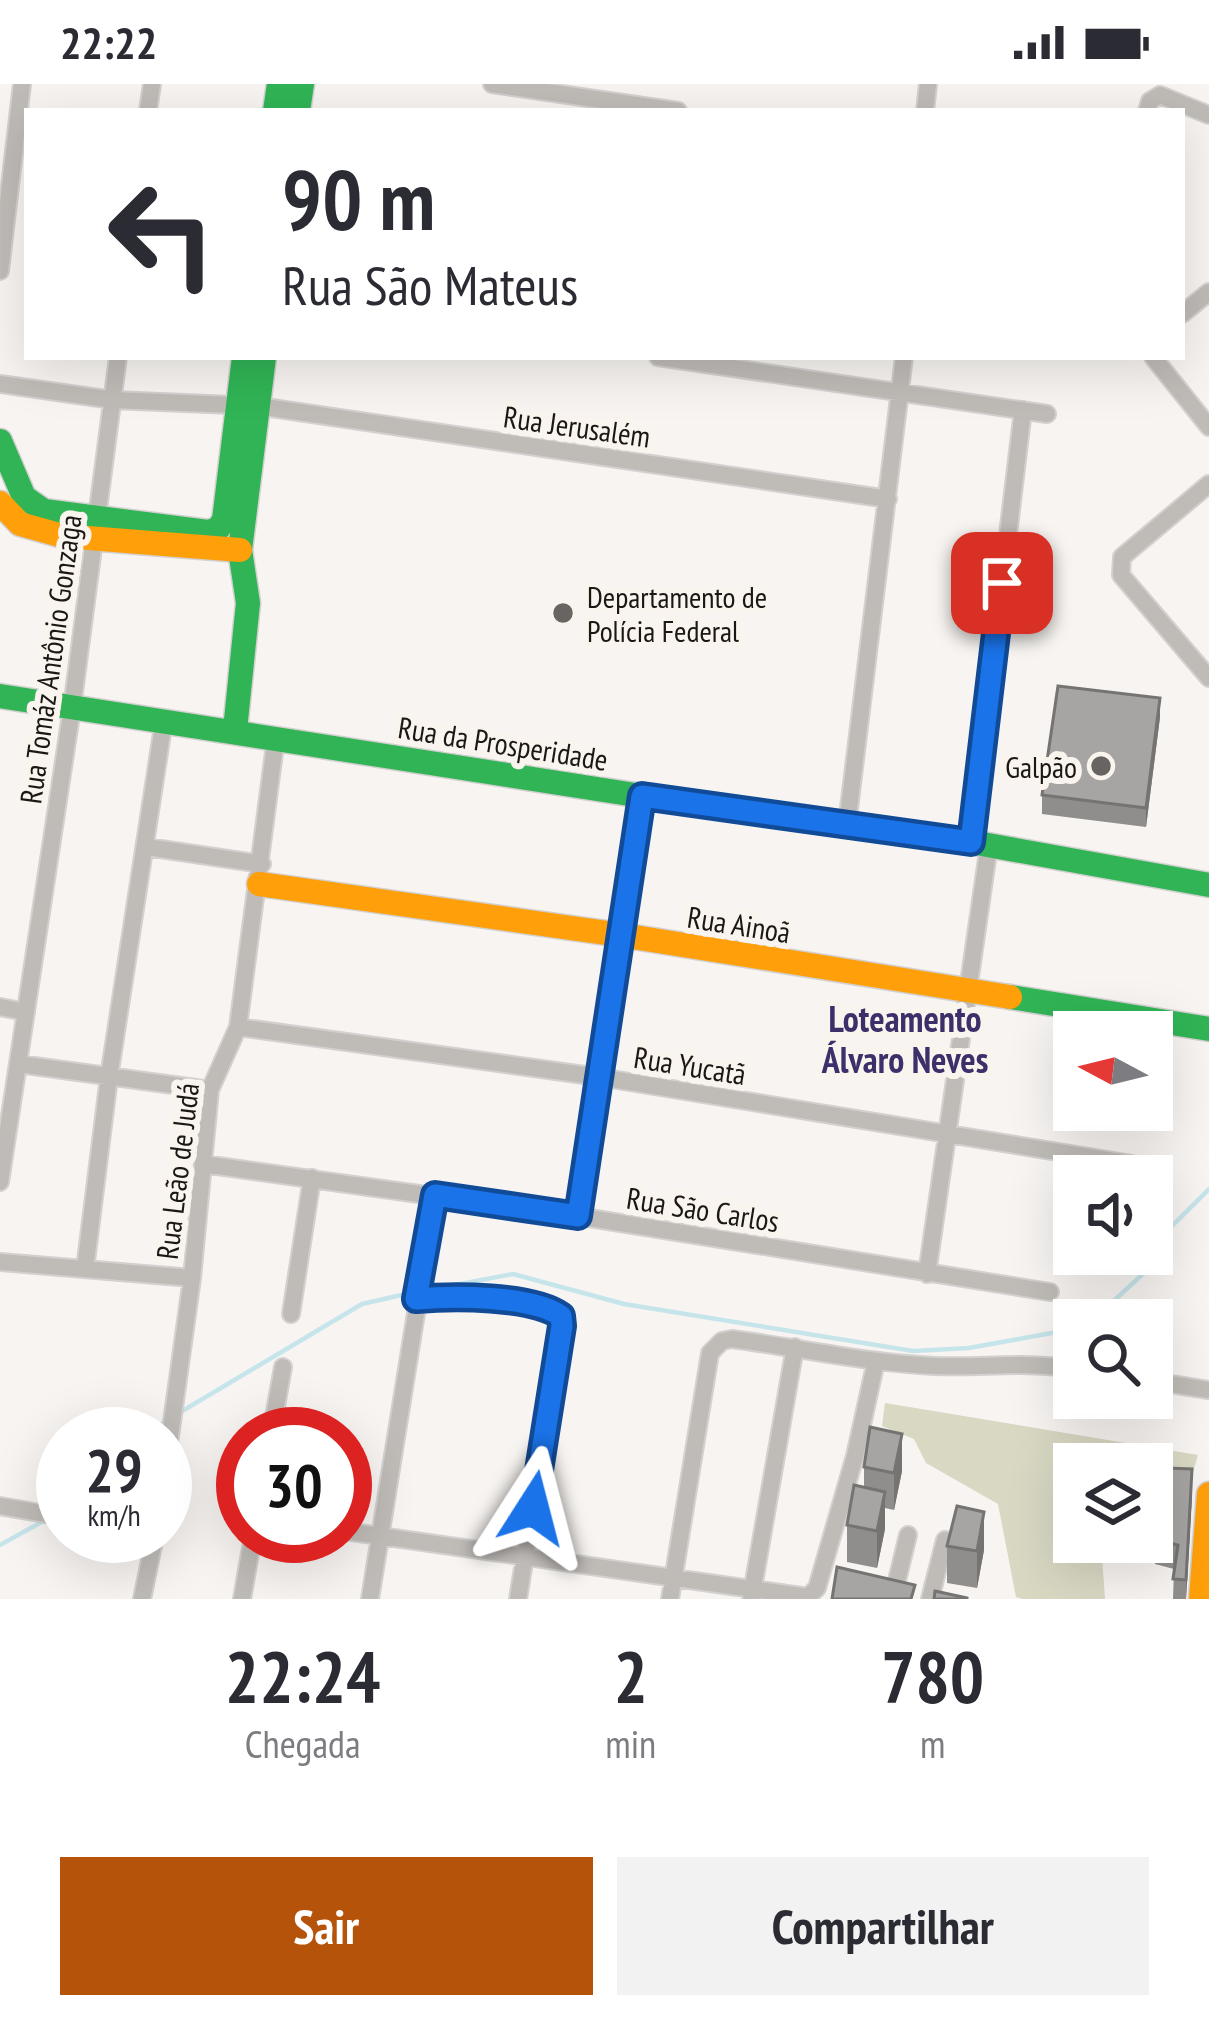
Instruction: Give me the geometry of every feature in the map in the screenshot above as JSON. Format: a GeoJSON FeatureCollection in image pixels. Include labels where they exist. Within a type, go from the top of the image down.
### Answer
{"type":"FeatureCollection","features":[{"type":"Feature","properties":{"kind":"street"},"geometry":{"type":"LineString","coordinates":[[0,271],[18,84]]}},
{"type":"Feature","properties":{"kind":"street"},"geometry":{"type":"LineString","coordinates":[[492,84],[657,108]]}},
{"type":"Feature","properties":{"kind":"street"},"geometry":{"type":"LineString","coordinates":[[1148,108],[1160,95],[1209,115]]}},
{"type":"Feature","properties":{"kind":"street"},"geometry":{"type":"LineString","coordinates":[[1185,312],[1209,292]]}},
{"type":"Feature","properties":{"kind":"street","name":"Rua Tomáz Antônio Gonzaga"},"geometry":{"type":"LineString","coordinates":[[0,1182],[72,708],[118,360]]}},
{"type":"Feature","properties":{"kind":"street"},"geometry":{"type":"LineString","coordinates":[[235,730],[248,625],[240,550],[248,407],[244,360]]}},
{"type":"Feature","properties":{"kind":"street"},"geometry":{"type":"LineString","coordinates":[[0,503],[21,525],[218,529],[263,360]]}},
{"type":"Feature","properties":{"kind":"street"},"geometry":{"type":"LineString","coordinates":[[678,360],[1047,414]]}},
{"type":"Feature","properties":{"kind":"street"},"geometry":{"type":"LineString","coordinates":[[847,825],[904,360]]}},
{"type":"Feature","properties":{"kind":"street"},"geometry":{"type":"LineString","coordinates":[[1156,360],[1209,427]]}},
{"type":"Feature","properties":{"kind":"street","name":"Rua Jerusalém"},"geometry":{"type":"LineString","coordinates":[[0,384],[113,400],[248,407],[888,499]]}},
{"type":"Feature","properties":{"kind":"street"},"geometry":{"type":"LineString","coordinates":[[926,1274],[970,992],[1023,410]]}},
{"type":"Feature","properties":{"kind":"street"},"geometry":{"type":"LineString","coordinates":[[0,442],[16,484],[33,506],[44,511],[96,529],[240,550]]}},
{"type":"Feature","properties":{"kind":"street"},"geometry":{"type":"LineString","coordinates":[[1209,484],[1122,557],[1119,567],[1209,678]]}},
{"type":"Feature","properties":{"kind":"street","name":"Rua da Prosperidade"},"geometry":{"type":"LineString","coordinates":[[0,696],[980,844],[1209,885]]}},
{"type":"Feature","properties":{"kind":"street"},"geometry":{"type":"LineString","coordinates":[[86,1270],[109,1077],[164,720]]}},
{"type":"Feature","properties":{"kind":"street","name":"Rua Leão de Judá"},"geometry":{"type":"LineString","coordinates":[[176,1407],[210,1090],[238,1027],[276,737]]}},
{"type":"Feature","properties":{"kind":"street"},"geometry":{"type":"LineString","coordinates":[[578,1216],[642,796]]}},
{"type":"Feature","properties":{"kind":"street"},"geometry":{"type":"LineString","coordinates":[[146,847],[260,874]]}},
{"type":"Feature","properties":{"kind":"street","name":"Rua Ainoã"},"geometry":{"type":"LineString","coordinates":[[260,874],[1209,1029]]}},
{"type":"Feature","properties":{"kind":"street"},"geometry":{"type":"LineString","coordinates":[[0,1007],[26,1012]]}},
{"type":"Feature","properties":{"kind":"street","name":"Rua Yucatã"},"geometry":{"type":"LineString","coordinates":[[238,1027],[599,1077],[1075,1155]]}},
{"type":"Feature","properties":{"kind":"street"},"geometry":{"type":"LineString","coordinates":[[19,1064],[210,1090]]}},
{"type":"Feature","properties":{"kind":"street","name":"Rua São Carlos"},"geometry":{"type":"LineString","coordinates":[[203,1163],[578,1216],[1050,1292]]}},
{"type":"Feature","properties":{"kind":"street"},"geometry":{"type":"LineString","coordinates":[[291,1314],[313,1178]]}},
{"type":"Feature","properties":{"kind":"street"},"geometry":{"type":"LineString","coordinates":[[370,1599],[435,1195]]}},
{"type":"Feature","properties":{"kind":"street"},"geometry":{"type":"LineString","coordinates":[[0,1262],[192,1278]]}},
{"type":"Feature","properties":{"kind":"street"},"geometry":{"type":"LineString","coordinates":[[418,1291],[551,1309],[561,1316],[518,1599]]}},
{"type":"Feature","properties":{"kind":"street"},"geometry":{"type":"LineString","coordinates":[[670,1599],[710,1353],[722,1341],[939,1366],[1053,1365]]}},
{"type":"Feature","properties":{"kind":"street"},"geometry":{"type":"LineString","coordinates":[[752,1594],[794,1347]]}},
{"type":"Feature","properties":{"kind":"street"},"geometry":{"type":"LineString","coordinates":[[372,1534],[674,1576],[752,1594],[802,1597],[814,1593],[855,1456],[876,1361]]}},
{"type":"Feature","properties":{"kind":"street"},"geometry":{"type":"LineString","coordinates":[[276,1407],[283,1367]]}},
{"type":"Feature","properties":{"kind":"street"},"geometry":{"type":"LineString","coordinates":[[1173,1384],[1209,1390]]}},
{"type":"Feature","properties":{"kind":"street"},"geometry":{"type":"LineString","coordinates":[[1202,1599],[1209,1494]]}},
{"type":"Feature","properties":{"kind":"street"},"geometry":{"type":"LineString","coordinates":[[0,1506],[36,1512]]}},
{"type":"Feature","properties":{"kind":"street"},"geometry":{"type":"LineString","coordinates":[[893,1593],[908,1535]]}},
{"type":"Feature","properties":{"kind":"street"},"geometry":{"type":"LineString","coordinates":[[930,1599],[945,1540]]}},
{"type":"Feature","properties":{"kind":"street"},"geometry":{"type":"LineString","coordinates":[[142,1599],[149,1563]]}},
{"type":"Feature","properties":{"kind":"street"},"geometry":{"type":"LineString","coordinates":[[242,1599],[248,1563]]}},
{"type":"Feature","properties":{"kind":"street"},"geometry":{"type":"LineString","coordinates":[[869,1588],[916,1599]]}},
{"type":"Feature","properties":{"kind":"green space"},"geometry":{"type":"Polygon","coordinates":[[[885,1403],[1126,1443],[1053,1443],[1053,1563],[1102,1563],[1105,1599],[1016,1597],[998,1504],[926,1463],[914,1439],[882,1426],[885,1403]]]}},
{"type":"Feature","properties":{"kind":"green space"},"geometry":{"type":"Polygon","coordinates":[[[1173,1451],[1198,1455],[1193,1472],[1173,1473],[1173,1451]]]}},
{"type":"Feature","properties":{"kind":"building","name":"Galpão"},"geometry":{"type":"Polygon","coordinates":[[[1058,686],[1160,698],[1146,808],[1042,795],[1058,686]]]}},
{"type":"Feature","properties":{"kind":"building"},"geometry":{"type":"Polygon","coordinates":[[[870,1427],[902,1434],[894,1473],[864,1467],[870,1427]]]}},
{"type":"Feature","properties":{"kind":"building"},"geometry":{"type":"Polygon","coordinates":[[[1173,1468],[1192,1469],[1186,1580],[1173,1579],[1178,1545],[1173,1544],[1173,1468]]]}},
{"type":"Feature","properties":{"kind":"building"},"geometry":{"type":"Polygon","coordinates":[[[854,1485],[885,1492],[877,1531],[847,1525],[854,1485]]]}},
{"type":"Feature","properties":{"kind":"building"},"geometry":{"type":"Polygon","coordinates":[[[957,1506],[984,1512],[977,1551],[947,1546],[957,1506]]]}},
{"type":"Feature","properties":{"kind":"building"},"geometry":{"type":"Polygon","coordinates":[[[837,1567],[915,1585],[911,1599],[832,1599],[837,1567]]]}},
{"type":"Feature","properties":{"kind":"building"},"geometry":{"type":"Polygon","coordinates":[[[935,1591],[967,1598],[967,1599],[934,1599],[935,1591]]]}},
{"type":"Feature","properties":{"kind":"waterway"},"geometry":{"type":"LineString","coordinates":[[1116,1299],[1158,1260],[1167,1231],[1209,1189]]}},
{"type":"Feature","properties":{"kind":"waterway"},"geometry":{"type":"LineString","coordinates":[[429,1290],[513,1274],[624,1304],[913,1351],[969,1348],[1053,1333]]}},
{"type":"Feature","properties":{"kind":"waterway"},"geometry":{"type":"LineString","coordinates":[[189,1407],[362,1304],[406,1294]]}},
{"type":"Feature","properties":{"kind":"waterway"},"geometry":{"type":"LineString","coordinates":[[0,1545],[36,1525]]}},
{"type":"Feature","properties":{"kind":"traffic: fast"},"geometry":{"type":"LineString","coordinates":[[275,108],[279,84]]}},
{"type":"Feature","properties":{"kind":"traffic: fast"},"geometry":{"type":"LineString","coordinates":[[298,108],[302,84]]}},
{"type":"Feature","properties":{"kind":"traffic: fast"},"geometry":{"type":"LineString","coordinates":[[0,441],[24,497],[44,511],[208,532],[218,529],[224,520],[244,360]]}},
{"type":"Feature","properties":{"kind":"traffic: fast"},"geometry":{"type":"LineString","coordinates":[[235,730],[248,603],[240,550],[264,360]]}},
{"type":"Feature","properties":{"kind":"traffic: fast"},"geometry":{"type":"LineString","coordinates":[[0,696],[971,842],[1209,885]]}},
{"type":"Feature","properties":{"kind":"traffic: fast"},"geometry":{"type":"LineString","coordinates":[[1010,997],[1209,1029]]}},
{"type":"Feature","properties":{"kind":"traffic: slow"},"geometry":{"type":"LineString","coordinates":[[0,503],[20,524],[63,536],[240,550]]}},
{"type":"Feature","properties":{"kind":"traffic: slow"},"geometry":{"type":"LineString","coordinates":[[259,884],[1010,997]]}},
{"type":"Feature","properties":{"kind":"traffic: slow"},"geometry":{"type":"LineString","coordinates":[[1201,1599],[1209,1494]]}},
{"type":"Feature","properties":{"kind":"place","name":"Departamento de Polícia Federal"},"geometry":{"type":"Point","coordinates":[563,613]}},
{"type":"Feature","properties":{"kind":"place","name":"Galpão"},"geometry":{"type":"Point","coordinates":[1101,766]}},
{"type":"Feature","properties":{"kind":"district","name":"Loteamento Álvaro Neves"},"geometry":{"type":"Point","coordinates":[905,1038]}},
{"type":"Feature","properties":{"kind":"route"},"geometry":{"type":"LineString","coordinates":[[533,1508],[561,1316],[551,1309],[488,1299],[416,1299],[435,1195],[578,1216],[642,796],[971,842],[1002,583]]}}]}
